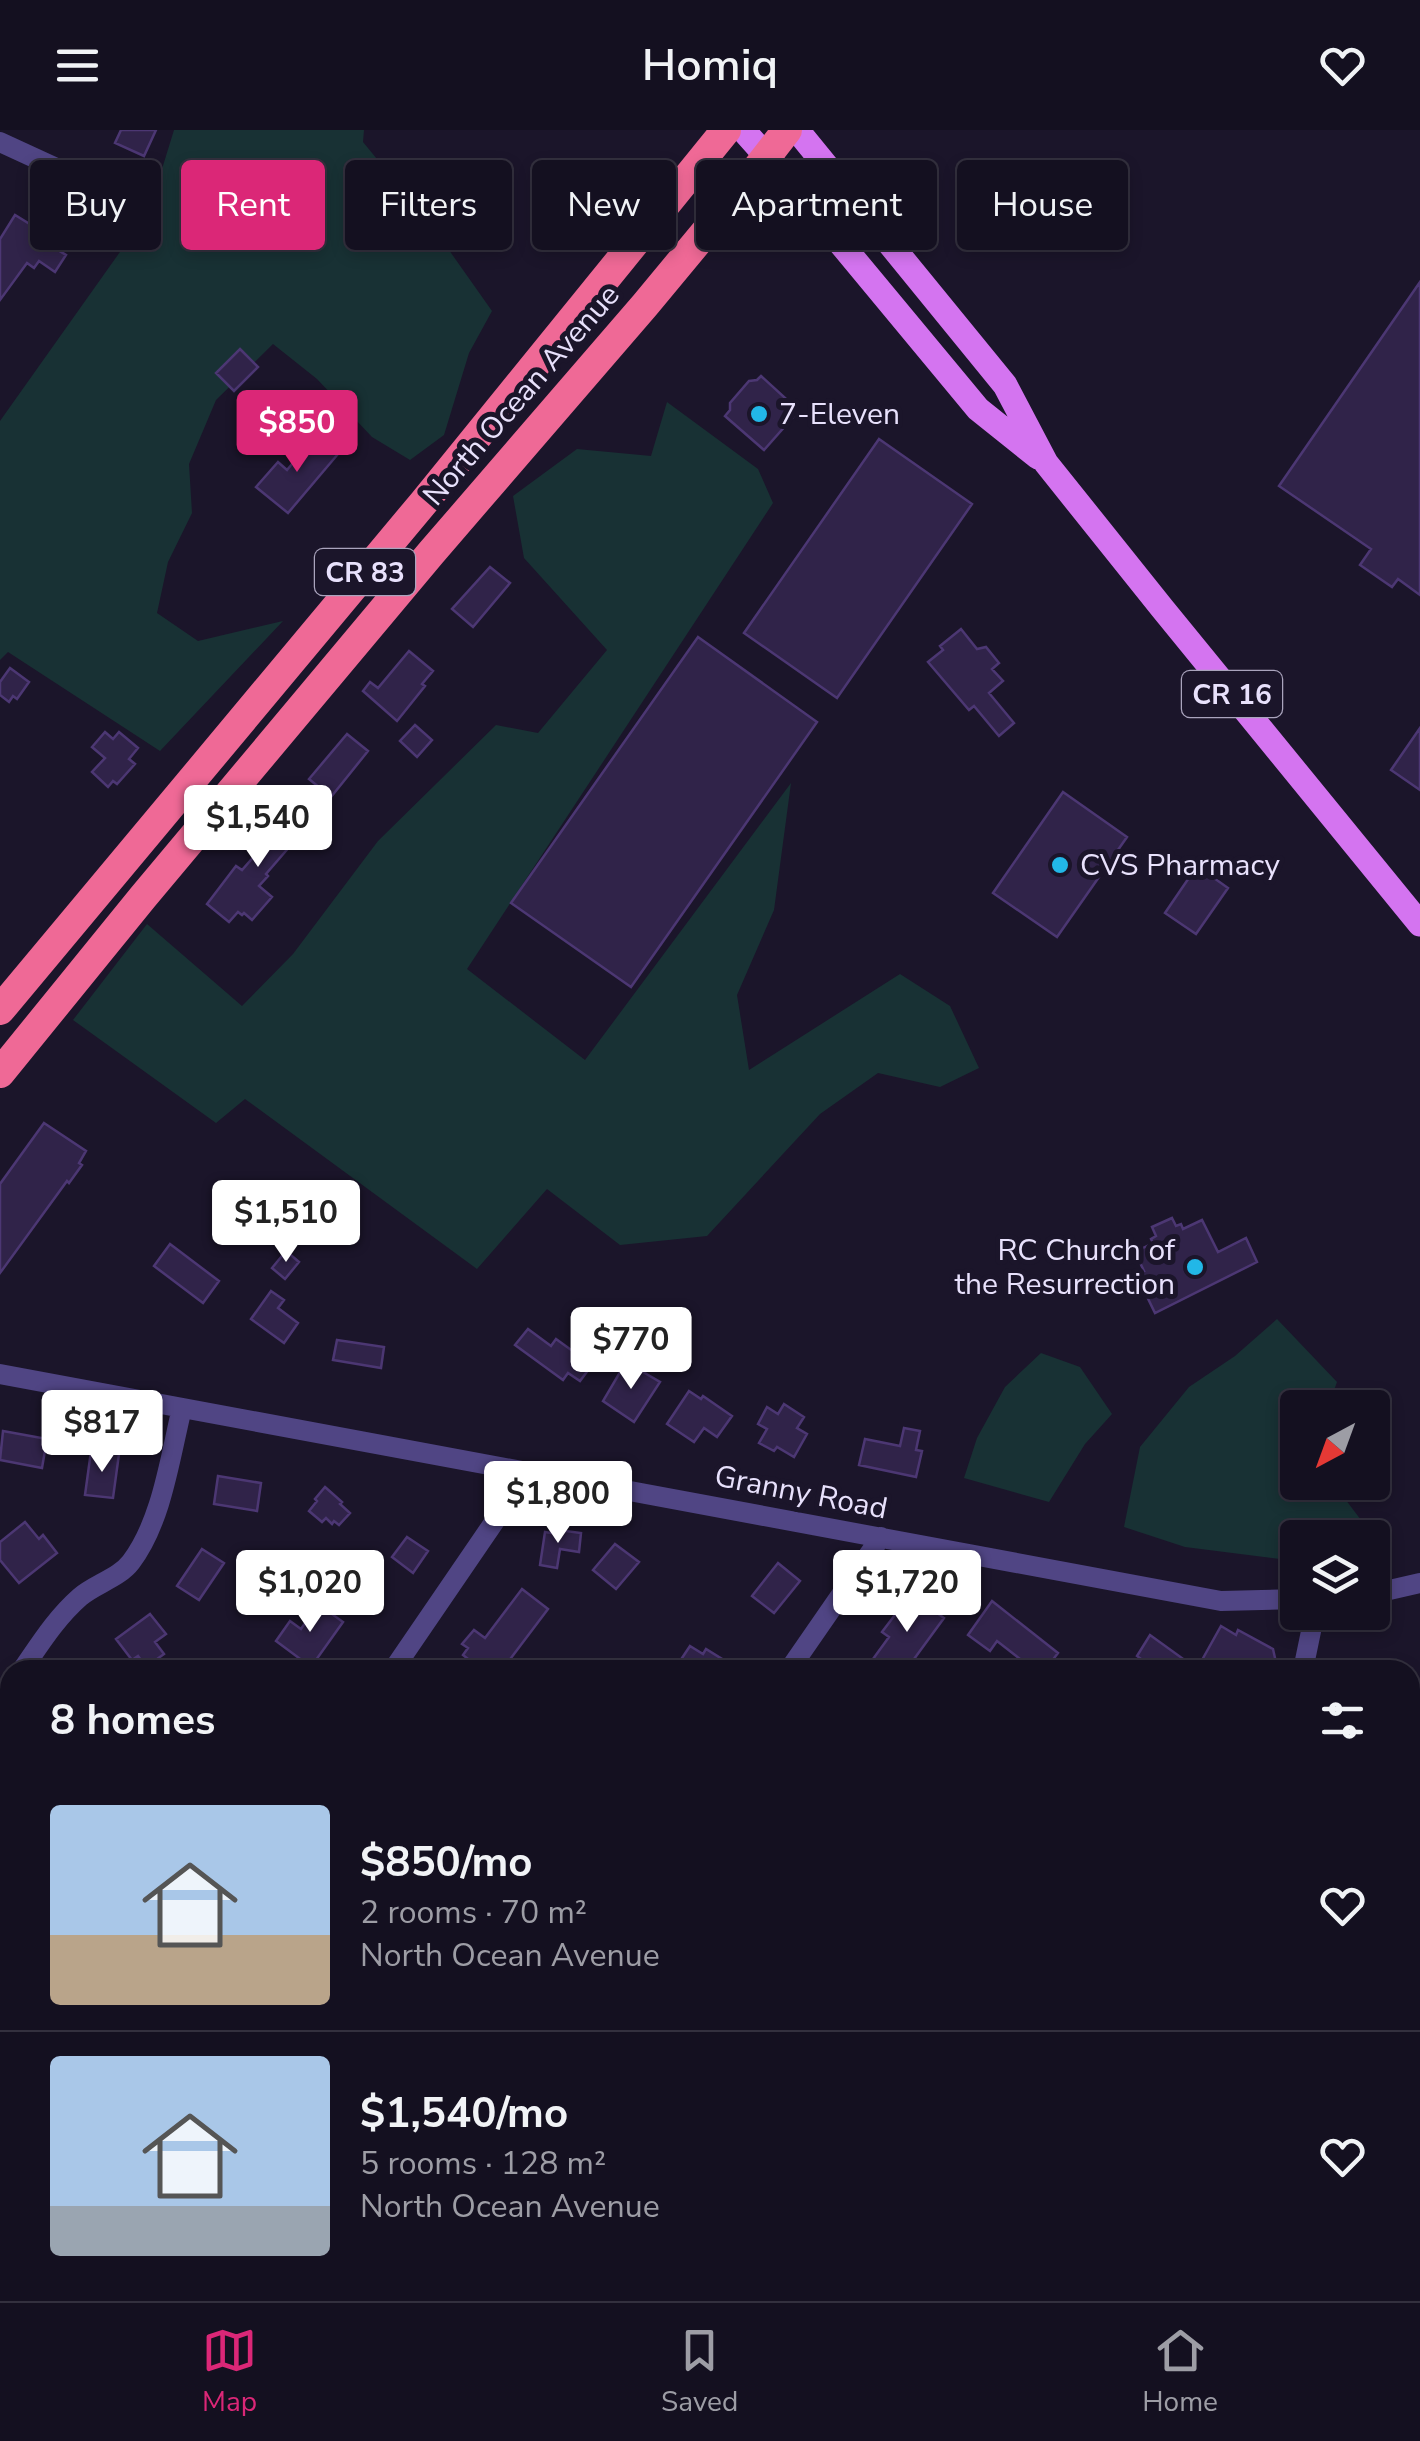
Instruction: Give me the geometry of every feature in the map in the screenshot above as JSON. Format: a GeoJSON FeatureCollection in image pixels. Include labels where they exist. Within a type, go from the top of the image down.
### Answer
{"type":"FeatureCollection","features":[{"type":"Feature","properties":{"kind":"highway","name":"North Ocean Avenue"},"geometry":{"type":"LineString","coordinates":[[0,1010],[460,458],[726,130]]}},
{"type":"Feature","properties":{"kind":"highway","name":"North Ocean Avenue"},"geometry":{"type":"LineString","coordinates":[[0,1073],[787,130]]}},
{"type":"Feature","properties":{"kind":"main road","name":"CR 16"},"geometry":{"type":"LineString","coordinates":[[743,130],[978,409],[1046,463]]}},
{"type":"Feature","properties":{"kind":"main road","name":"CR 16"},"geometry":{"type":"LineString","coordinates":[[797,130],[1006,386],[1046,463],[1420,924]]}},
{"type":"Feature","properties":{"kind":"street"},"geometry":{"type":"LineString","coordinates":[[0,142],[39,160]]}},
{"type":"Feature","properties":{"kind":"street","name":"Granny Road"},"geometry":{"type":"LineString","coordinates":[[0,1374],[1221,1601],[1280,1599]]}},
{"type":"Feature","properties":{"kind":"street"},"geometry":{"type":"LineString","coordinates":[[29,1660],[58,1618],[84,1594],[128,1567],[144,1542],[156,1514],[182,1408]]}},
{"type":"Feature","properties":{"kind":"street"},"geometry":{"type":"LineString","coordinates":[[400,1660],[529,1472]]}},
{"type":"Feature","properties":{"kind":"street"},"geometry":{"type":"LineString","coordinates":[[796,1660],[881,1537]]}},
{"type":"Feature","properties":{"kind":"street"},"geometry":{"type":"LineString","coordinates":[[1390,1590],[1416,1584]]}},
{"type":"Feature","properties":{"kind":"street"},"geometry":{"type":"LineString","coordinates":[[1305,1660],[1311,1630]]}},
{"type":"Feature","properties":{"kind":"green space"},"geometry":{"type":"Polygon","coordinates":[[[174,130],[364,130],[363,142],[378,160],[345,160],[345,250],[449,250],[492,311],[469,353],[444,435],[410,460],[372,437],[317,379],[273,344],[216,400],[189,464],[192,513],[168,562],[157,613],[198,641],[283,621],[160,751],[8,652],[0,660],[0,421],[121,250],[161,250],[161,172],[174,130]]]}},
{"type":"Feature","properties":{"kind":"green space"},"geometry":{"type":"Polygon","coordinates":[[[667,402],[758,469],[773,503],[467,969],[585,1060],[791,783],[774,910],[737,995],[749,1070],[900,974],[950,1006],[979,1068],[940,1087],[878,1073],[820,1114],[707,1236],[620,1245],[547,1189],[477,1269],[245,1099],[216,1123],[73,1020],[147,924],[242,1006],[293,954],[378,841],[496,725],[538,733],[607,650],[524,558],[513,496],[577,449],[651,456],[667,402]]]}},
{"type":"Feature","properties":{"kind":"green space"},"geometry":{"type":"Polygon","coordinates":[[[1277,1319],[1337,1382],[1334,1390],[1280,1390],[1280,1500],[1346,1500],[1361,1520],[1280,1520],[1280,1559],[1185,1547],[1124,1527],[1140,1447],[1189,1387],[1235,1356],[1277,1319]]]}},
{"type":"Feature","properties":{"kind":"green space"},"geometry":{"type":"Polygon","coordinates":[[[1041,1353],[1080,1367],[1112,1414],[1085,1444],[1049,1502],[964,1478],[977,1438],[1005,1387],[1041,1353]]]}},
{"type":"Feature","properties":{"kind":"building"},"geometry":{"type":"Polygon","coordinates":[[[121,130],[156,130],[144,156],[115,143],[121,130]]]}},
{"type":"Feature","properties":{"kind":"building"},"geometry":{"type":"Polygon","coordinates":[[[15,215],[30,224],[30,250],[58,250],[66,255],[55,272],[39,261],[34,268],[27,263],[0,300],[0,239],[15,215]]]}},
{"type":"Feature","properties":{"kind":"building"},"geometry":{"type":"Polygon","coordinates":[[[1420,282],[1420,595],[1398,579],[1392,587],[1360,565],[1371,549],[1279,486],[1420,282]]]}},
{"type":"Feature","properties":{"kind":"building"},"geometry":{"type":"Polygon","coordinates":[[[240,349],[258,367],[234,391],[216,373],[240,349]]]}},
{"type":"Feature","properties":{"kind":"building","name":"7-Eleven"},"geometry":{"type":"Polygon","coordinates":[[[761,376],[795,407],[790,412],[794,416],[764,450],[725,416],[730,403],[749,381],[761,376]]]}},
{"type":"Feature","properties":{"kind":"building"},"geometry":{"type":"Polygon","coordinates":[[[316,435],[338,454],[288,513],[256,487],[278,462],[287,470],[316,435]]]}},
{"type":"Feature","properties":{"kind":"building"},"geometry":{"type":"Polygon","coordinates":[[[879,439],[972,504],[837,698],[744,633],[879,439]]]}},
{"type":"Feature","properties":{"kind":"building"},"geometry":{"type":"Polygon","coordinates":[[[490,567],[510,583],[473,627],[452,609],[490,567]]]}},
{"type":"Feature","properties":{"kind":"building"},"geometry":{"type":"Polygon","coordinates":[[[961,629],[977,649],[986,647],[999,663],[992,669],[1003,681],[989,693],[1014,723],[999,736],[974,706],[969,710],[928,662],[961,629]]]}},
{"type":"Feature","properties":{"kind":"building"},"geometry":{"type":"Polygon","coordinates":[[[698,637],[817,722],[631,987],[511,903],[698,637]]]}},
{"type":"Feature","properties":{"kind":"building"},"geometry":{"type":"Polygon","coordinates":[[[409,651],[433,671],[397,721],[363,691],[370,682],[378,688],[409,651]]]}},
{"type":"Feature","properties":{"kind":"building"},"geometry":{"type":"Polygon","coordinates":[[[10,668],[29,682],[17,699],[13,696],[9,702],[0,695],[0,682],[10,668]]]}},
{"type":"Feature","properties":{"kind":"building"},"geometry":{"type":"Polygon","coordinates":[[[415,725],[432,740],[417,757],[400,741],[415,725]]]}},
{"type":"Feature","properties":{"kind":"building"},"geometry":{"type":"Polygon","coordinates":[[[1420,728],[1420,790],[1391,770],[1420,728]]]}},
{"type":"Feature","properties":{"kind":"building"},"geometry":{"type":"Polygon","coordinates":[[[105,732],[113,739],[119,732],[138,748],[129,759],[135,764],[117,784],[113,781],[108,787],[92,772],[105,758],[92,747],[105,732]]]}},
{"type":"Feature","properties":{"kind":"building"},"geometry":{"type":"Polygon","coordinates":[[[347,734],[368,751],[331,797],[309,779],[347,734]]]}},
{"type":"Feature","properties":{"kind":"building","name":"CVS Pharmacy"},"geometry":{"type":"Polygon","coordinates":[[[1063,792],[1127,837],[1057,937],[993,893],[1063,792]]]}},
{"type":"Feature","properties":{"kind":"building"},"geometry":{"type":"Polygon","coordinates":[[[289,805],[310,823],[259,886],[272,897],[252,920],[238,912],[229,922],[207,904],[236,866],[242,870],[264,845],[261,842],[267,831],[289,805]]]}},
{"type":"Feature","properties":{"kind":"building"},"geometry":{"type":"Polygon","coordinates":[[[1197,866],[1228,888],[1196,934],[1165,913],[1197,866]]]}},
{"type":"Feature","properties":{"kind":"building"},"geometry":{"type":"Polygon","coordinates":[[[44,1123],[86,1151],[79,1163],[82,1165],[0,1273],[0,1184],[44,1123]]]}},
{"type":"Feature","properties":{"kind":"building","name":"RC Church of the Resurrection"},"geometry":{"type":"Polygon","coordinates":[[[1172,1218],[1183,1229],[1202,1220],[1218,1252],[1246,1238],[1257,1262],[1155,1313],[1136,1274],[1144,1271],[1135,1252],[1153,1243],[1151,1239],[1156,1236],[1152,1227],[1172,1218]]]}},
{"type":"Feature","properties":{"kind":"building"},"geometry":{"type":"Polygon","coordinates":[[[170,1244],[219,1281],[203,1303],[154,1266],[170,1244]]]}},
{"type":"Feature","properties":{"kind":"building"},"geometry":{"type":"Polygon","coordinates":[[[286,1251],[299,1262],[285,1279],[272,1268],[286,1251]]]}},
{"type":"Feature","properties":{"kind":"building"},"geometry":{"type":"Polygon","coordinates":[[[271,1291],[284,1300],[278,1308],[298,1323],[284,1343],[251,1319],[271,1291]]]}},
{"type":"Feature","properties":{"kind":"building"},"geometry":{"type":"Polygon","coordinates":[[[640,1325],[656,1337],[640,1360],[623,1347],[640,1325]]]}},
{"type":"Feature","properties":{"kind":"building"},"geometry":{"type":"Polygon","coordinates":[[[528,1329],[551,1346],[556,1339],[592,1365],[580,1381],[568,1373],[563,1380],[515,1345],[528,1329]]]}},
{"type":"Feature","properties":{"kind":"building"},"geometry":{"type":"Polygon","coordinates":[[[337,1340],[384,1347],[381,1368],[333,1360],[337,1340]]]}},
{"type":"Feature","properties":{"kind":"building"},"geometry":{"type":"Polygon","coordinates":[[[626,1362],[660,1382],[634,1422],[603,1401],[626,1362]]]}},
{"type":"Feature","properties":{"kind":"building"},"geometry":{"type":"Polygon","coordinates":[[[689,1391],[732,1416],[717,1437],[704,1428],[694,1442],[667,1424],[689,1391]]]}},
{"type":"Feature","properties":{"kind":"building"},"geometry":{"type":"Polygon","coordinates":[[[784,1404],[804,1417],[797,1428],[807,1434],[794,1457],[759,1443],[767,1429],[758,1424],[767,1407],[778,1414],[784,1404]]]}},
{"type":"Feature","properties":{"kind":"building"},"geometry":{"type":"Polygon","coordinates":[[[904,1428],[920,1431],[916,1450],[922,1451],[916,1477],[859,1465],[865,1439],[900,1446],[904,1428]]]}},
{"type":"Feature","properties":{"kind":"building"},"geometry":{"type":"Polygon","coordinates":[[[3,1431],[47,1439],[42,1468],[0,1460],[3,1431]]]}},
{"type":"Feature","properties":{"kind":"building"},"geometry":{"type":"Polygon","coordinates":[[[91,1451],[119,1454],[113,1498],[85,1495],[91,1451]]]}},
{"type":"Feature","properties":{"kind":"building"},"geometry":{"type":"Polygon","coordinates":[[[218,1476],[261,1483],[257,1511],[214,1504],[218,1476]]]}},
{"type":"Feature","properties":{"kind":"building"},"geometry":{"type":"Polygon","coordinates":[[[325,1487],[350,1513],[339,1525],[326,1518],[322,1522],[309,1511],[325,1487]]]}},
{"type":"Feature","properties":{"kind":"building"},"geometry":{"type":"Polygon","coordinates":[[[25,1522],[39,1539],[43,1535],[57,1553],[19,1583],[0,1560],[0,1542],[25,1522]]]}},
{"type":"Feature","properties":{"kind":"building"},"geometry":{"type":"Polygon","coordinates":[[[551,1529],[581,1533],[579,1552],[560,1549],[557,1568],[540,1565],[545,1532],[551,1533],[551,1529]]]}},
{"type":"Feature","properties":{"kind":"building"},"geometry":{"type":"Polygon","coordinates":[[[407,1537],[428,1551],[413,1573],[392,1557],[407,1537]]]}},
{"type":"Feature","properties":{"kind":"building"},"geometry":{"type":"Polygon","coordinates":[[[615,1544],[639,1562],[616,1589],[593,1570],[615,1544]]]}},
{"type":"Feature","properties":{"kind":"building"},"geometry":{"type":"Polygon","coordinates":[[[202,1549],[224,1563],[199,1600],[177,1586],[202,1549]]]}},
{"type":"Feature","properties":{"kind":"building"},"geometry":{"type":"Polygon","coordinates":[[[778,1563],[800,1581],[774,1613],[752,1596],[778,1563]]]}},
{"type":"Feature","properties":{"kind":"building"},"geometry":{"type":"Polygon","coordinates":[[[522,1589],[548,1609],[511,1658],[514,1660],[469,1660],[463,1655],[468,1648],[462,1644],[474,1630],[485,1638],[522,1589]]]}},
{"type":"Feature","properties":{"kind":"building"},"geometry":{"type":"Polygon","coordinates":[[[915,1593],[944,1618],[913,1660],[872,1660],[889,1637],[882,1632],[901,1607],[904,1609],[915,1593]]]}},
{"type":"Feature","properties":{"kind":"building"},"geometry":{"type":"Polygon","coordinates":[[[992,1601],[1058,1653],[1053,1660],[1021,1660],[997,1641],[990,1651],[968,1635],[992,1601]]]}},
{"type":"Feature","properties":{"kind":"building"},"geometry":{"type":"Polygon","coordinates":[[[318,1604],[343,1622],[316,1660],[302,1660],[276,1641],[290,1621],[301,1629],[318,1604]]]}},
{"type":"Feature","properties":{"kind":"building"},"geometry":{"type":"Polygon","coordinates":[[[150,1614],[166,1634],[155,1642],[164,1654],[156,1660],[141,1660],[138,1656],[132,1660],[116,1639],[150,1614]]]}},
{"type":"Feature","properties":{"kind":"building"},"geometry":{"type":"Polygon","coordinates":[[[1221,1626],[1236,1635],[1238,1630],[1273,1649],[1275,1658],[1274,1660],[1202,1660],[1221,1626]]]}},
{"type":"Feature","properties":{"kind":"building"},"geometry":{"type":"Polygon","coordinates":[[[1150,1635],[1185,1660],[1142,1660],[1137,1656],[1150,1635]]]}},
{"type":"Feature","properties":{"kind":"building"},"geometry":{"type":"Polygon","coordinates":[[[690,1646],[703,1654],[706,1649],[722,1659],[721,1660],[681,1660],[690,1646]]]}},
{"type":"Feature","properties":{"kind":"place","name":"7-Eleven"},"geometry":{"type":"Point","coordinates":[759,414]}},
{"type":"Feature","properties":{"kind":"place","name":"CVS Pharmacy"},"geometry":{"type":"Point","coordinates":[1060,865]}},
{"type":"Feature","properties":{"kind":"place","name":"RC Church of the Resurrection"},"geometry":{"type":"Point","coordinates":[1195,1267]}}]}
